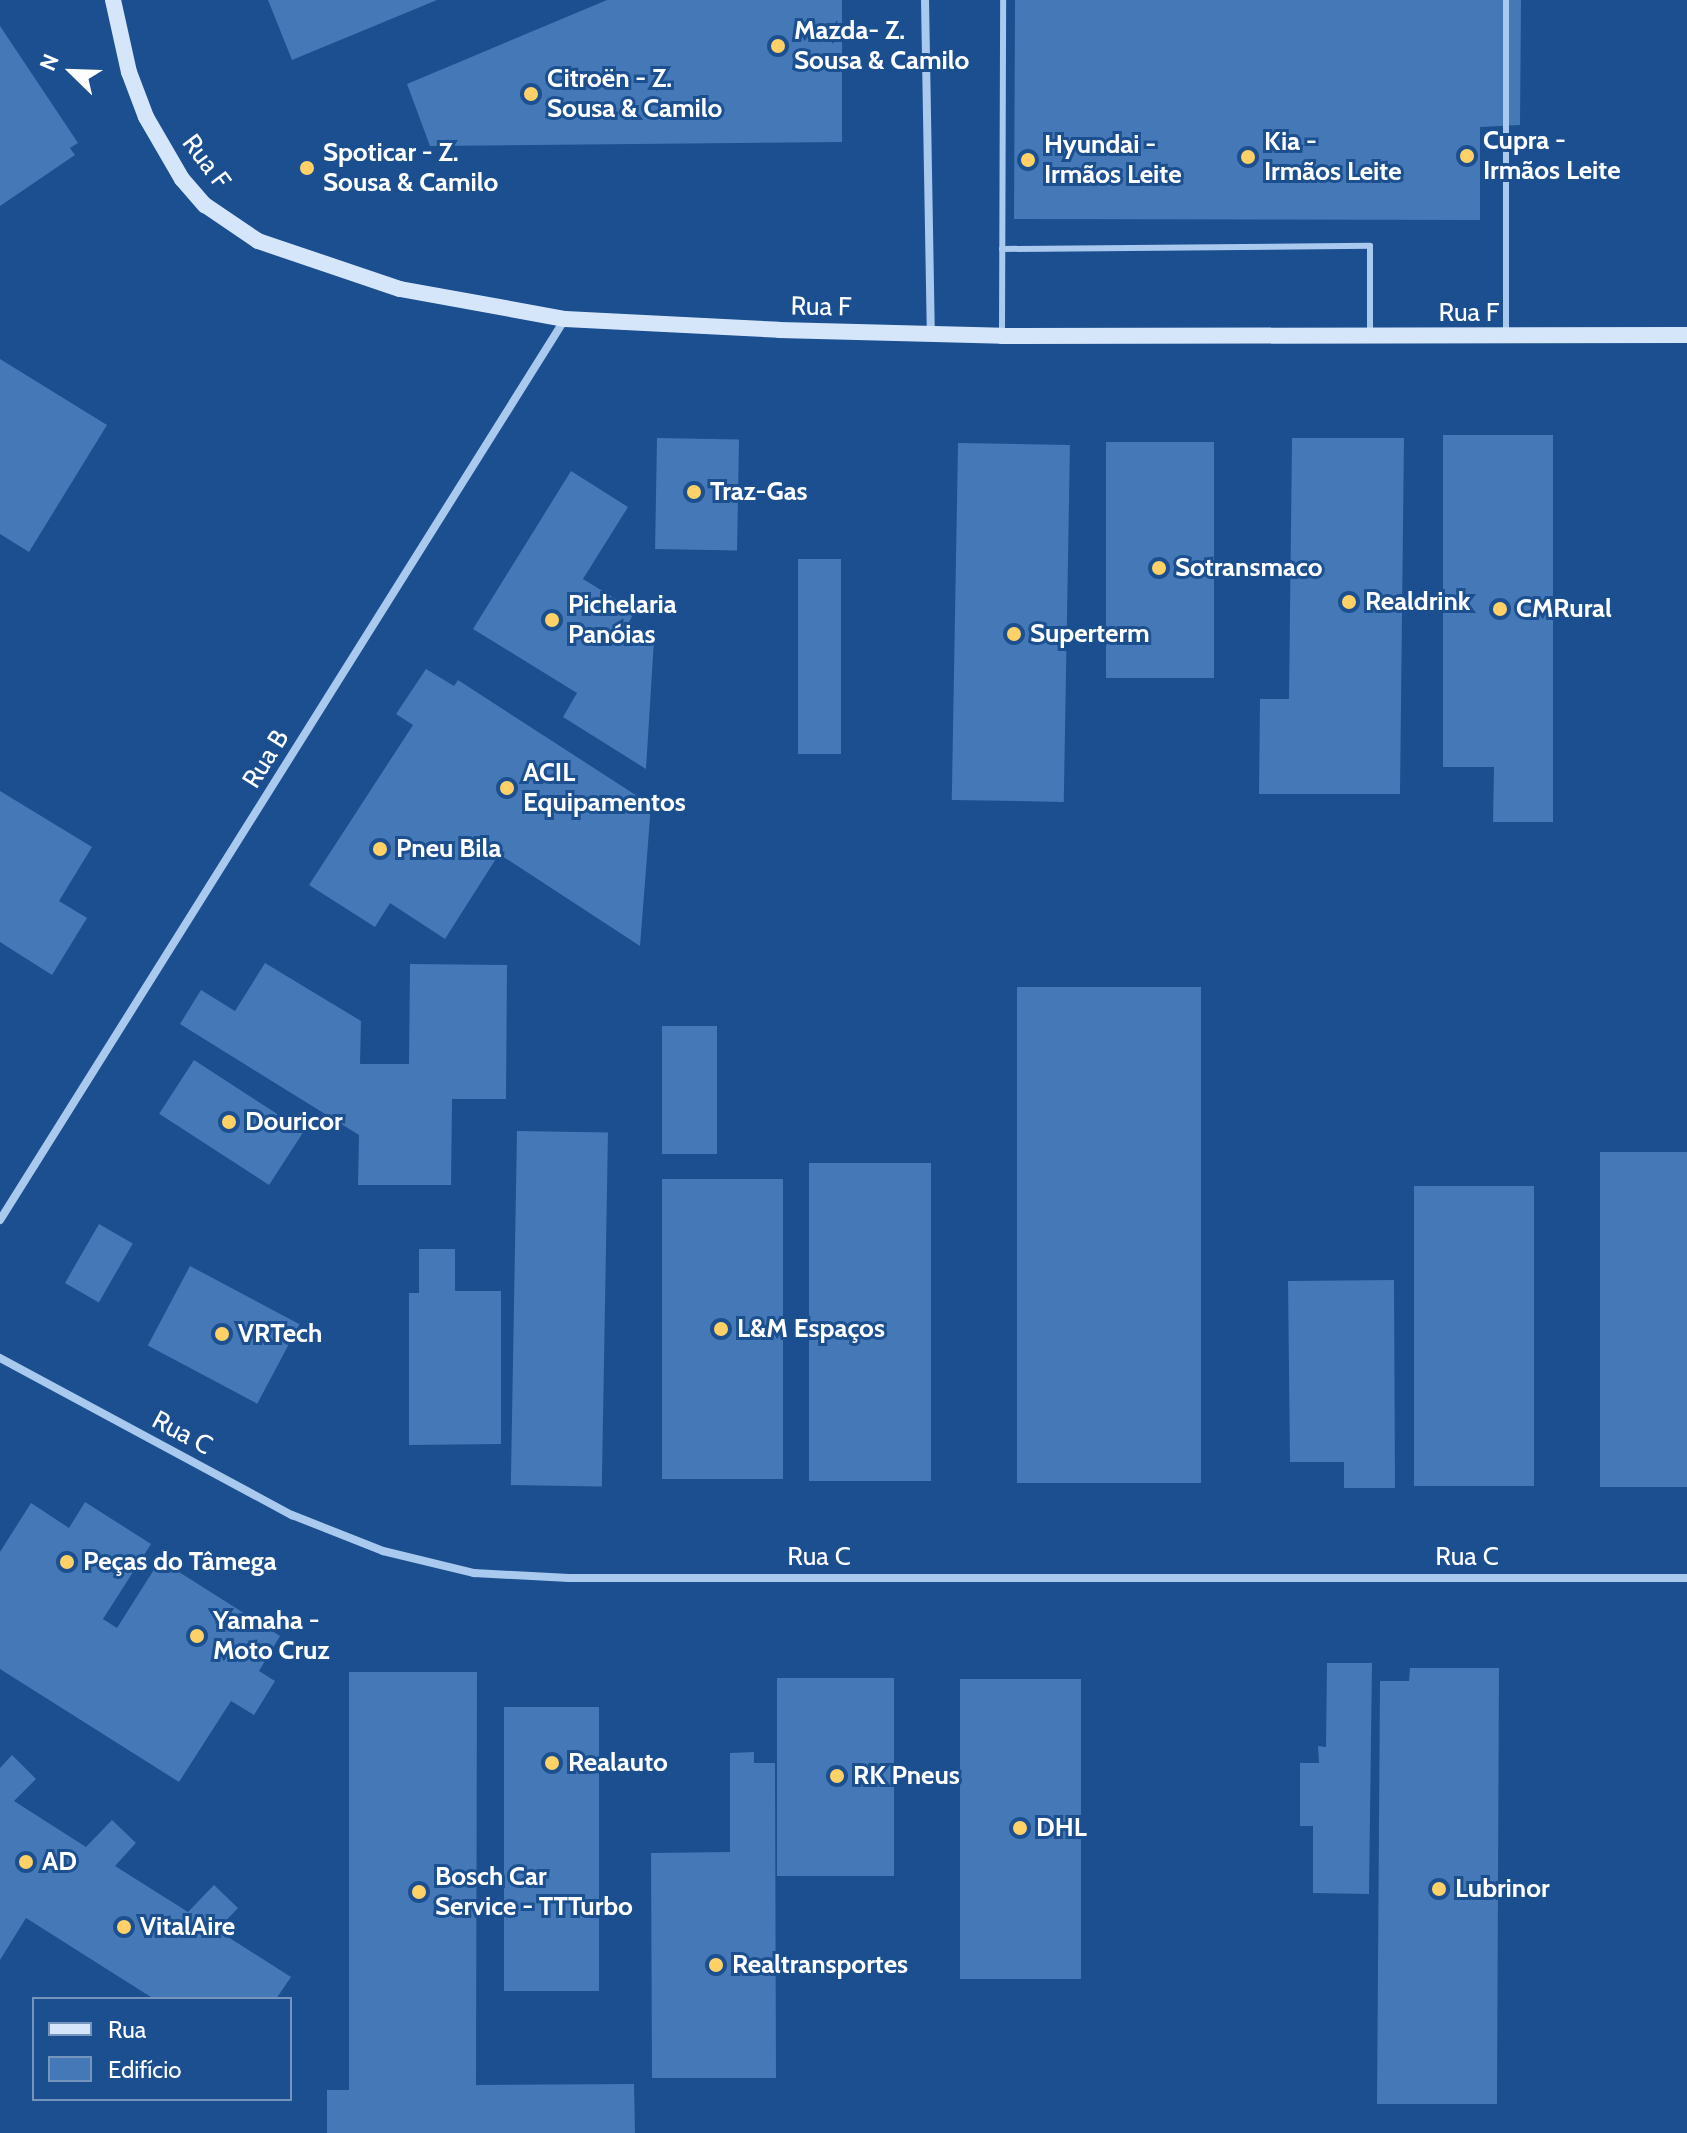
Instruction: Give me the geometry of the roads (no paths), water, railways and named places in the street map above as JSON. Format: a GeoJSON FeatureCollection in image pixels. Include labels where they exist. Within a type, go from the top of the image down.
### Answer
{"type":"FeatureCollection","features":[{"type":"Feature","properties":{"kind":"street","name":"Rua F"},"geometry":{"type":"LineString","coordinates":[[113,0],[129,72],[146,117],[182,179],[229,224],[344,274],[565,319],[1002,336],[1687,335]]}},
{"type":"Feature","properties":{"kind":"street"},"geometry":{"type":"LineString","coordinates":[[925,0],[931,333]]}},
{"type":"Feature","properties":{"kind":"street","name":"Rua B"},"geometry":{"type":"LineString","coordinates":[[0,1220],[565,319]]}},
{"type":"Feature","properties":{"kind":"street","name":"Rua C"},"geometry":{"type":"LineString","coordinates":[[0,1358],[292,1515],[383,1551],[474,1573],[569,1578],[1687,1578]]}},
{"type":"Feature","properties":{"kind":"lane"},"geometry":{"type":"LineString","coordinates":[[1002,336],[1003,0]]}},
{"type":"Feature","properties":{"kind":"lane"},"geometry":{"type":"LineString","coordinates":[[1506,0],[1506,336]]}},
{"type":"Feature","properties":{"kind":"lane"},"geometry":{"type":"LineString","coordinates":[[1002,249],[1370,246],[1370,337]]}},
{"type":"Feature","properties":{"kind":"place","name":"Mazda- Z. Sousa & Camilo"},"geometry":{"type":"Point","coordinates":[778,46]}},
{"type":"Feature","properties":{"kind":"place","name":"Citroën - Z. Sousa & Camilo"},"geometry":{"type":"Point","coordinates":[531,94]}},
{"type":"Feature","properties":{"kind":"place","name":"Cupra - Irmãos Leite"},"geometry":{"type":"Point","coordinates":[1467,156]}},
{"type":"Feature","properties":{"kind":"place","name":"Kia - Irmãos Leite"},"geometry":{"type":"Point","coordinates":[1248,157]}},
{"type":"Feature","properties":{"kind":"place","name":"Hyundai - Irmãos Leite"},"geometry":{"type":"Point","coordinates":[1028,160]}},
{"type":"Feature","properties":{"kind":"place","name":"Spoticar - Z. Sousa & Camilo"},"geometry":{"type":"Point","coordinates":[307,168]}},
{"type":"Feature","properties":{"kind":"place","name":"Traz-Gas"},"geometry":{"type":"Point","coordinates":[694,492]}},
{"type":"Feature","properties":{"kind":"place","name":"Sotransmaco"},"geometry":{"type":"Point","coordinates":[1159,568]}},
{"type":"Feature","properties":{"kind":"place","name":"Realdrink"},"geometry":{"type":"Point","coordinates":[1349,602]}},
{"type":"Feature","properties":{"kind":"place","name":"CMRural"},"geometry":{"type":"Point","coordinates":[1500,609]}},
{"type":"Feature","properties":{"kind":"place","name":"Pichelaria Panóias"},"geometry":{"type":"Point","coordinates":[552,620]}},
{"type":"Feature","properties":{"kind":"place","name":"Superterm"},"geometry":{"type":"Point","coordinates":[1014,634]}},
{"type":"Feature","properties":{"kind":"place","name":"ACIL Equipamentos"},"geometry":{"type":"Point","coordinates":[507,788]}},
{"type":"Feature","properties":{"kind":"place","name":"Pneu Bila"},"geometry":{"type":"Point","coordinates":[380,849]}},
{"type":"Feature","properties":{"kind":"place","name":"Douricor"},"geometry":{"type":"Point","coordinates":[229,1122]}},
{"type":"Feature","properties":{"kind":"place","name":"L&M Espaços"},"geometry":{"type":"Point","coordinates":[721,1329]}},
{"type":"Feature","properties":{"kind":"place","name":"VRTech"},"geometry":{"type":"Point","coordinates":[222,1334]}},
{"type":"Feature","properties":{"kind":"place","name":"Peças do Tâmega"},"geometry":{"type":"Point","coordinates":[67,1562]}},
{"type":"Feature","properties":{"kind":"place","name":"Yamaha - Moto Cruz"},"geometry":{"type":"Point","coordinates":[197,1636]}},
{"type":"Feature","properties":{"kind":"place","name":"Realauto"},"geometry":{"type":"Point","coordinates":[552,1763]}},
{"type":"Feature","properties":{"kind":"place","name":"RK Pneus"},"geometry":{"type":"Point","coordinates":[837,1776]}},
{"type":"Feature","properties":{"kind":"place","name":"DHL"},"geometry":{"type":"Point","coordinates":[1020,1828]}},
{"type":"Feature","properties":{"kind":"place","name":"AD"},"geometry":{"type":"Point","coordinates":[26,1862]}},
{"type":"Feature","properties":{"kind":"place","name":"Lubrinor"},"geometry":{"type":"Point","coordinates":[1439,1889]}},
{"type":"Feature","properties":{"kind":"place","name":"Bosch Car Service - TTTurbo"},"geometry":{"type":"Point","coordinates":[419,1892]}},
{"type":"Feature","properties":{"kind":"place","name":"VitalAire"},"geometry":{"type":"Point","coordinates":[124,1927]}},
{"type":"Feature","properties":{"kind":"place","name":"Realtransportes"},"geometry":{"type":"Point","coordinates":[716,1965]}}]}
